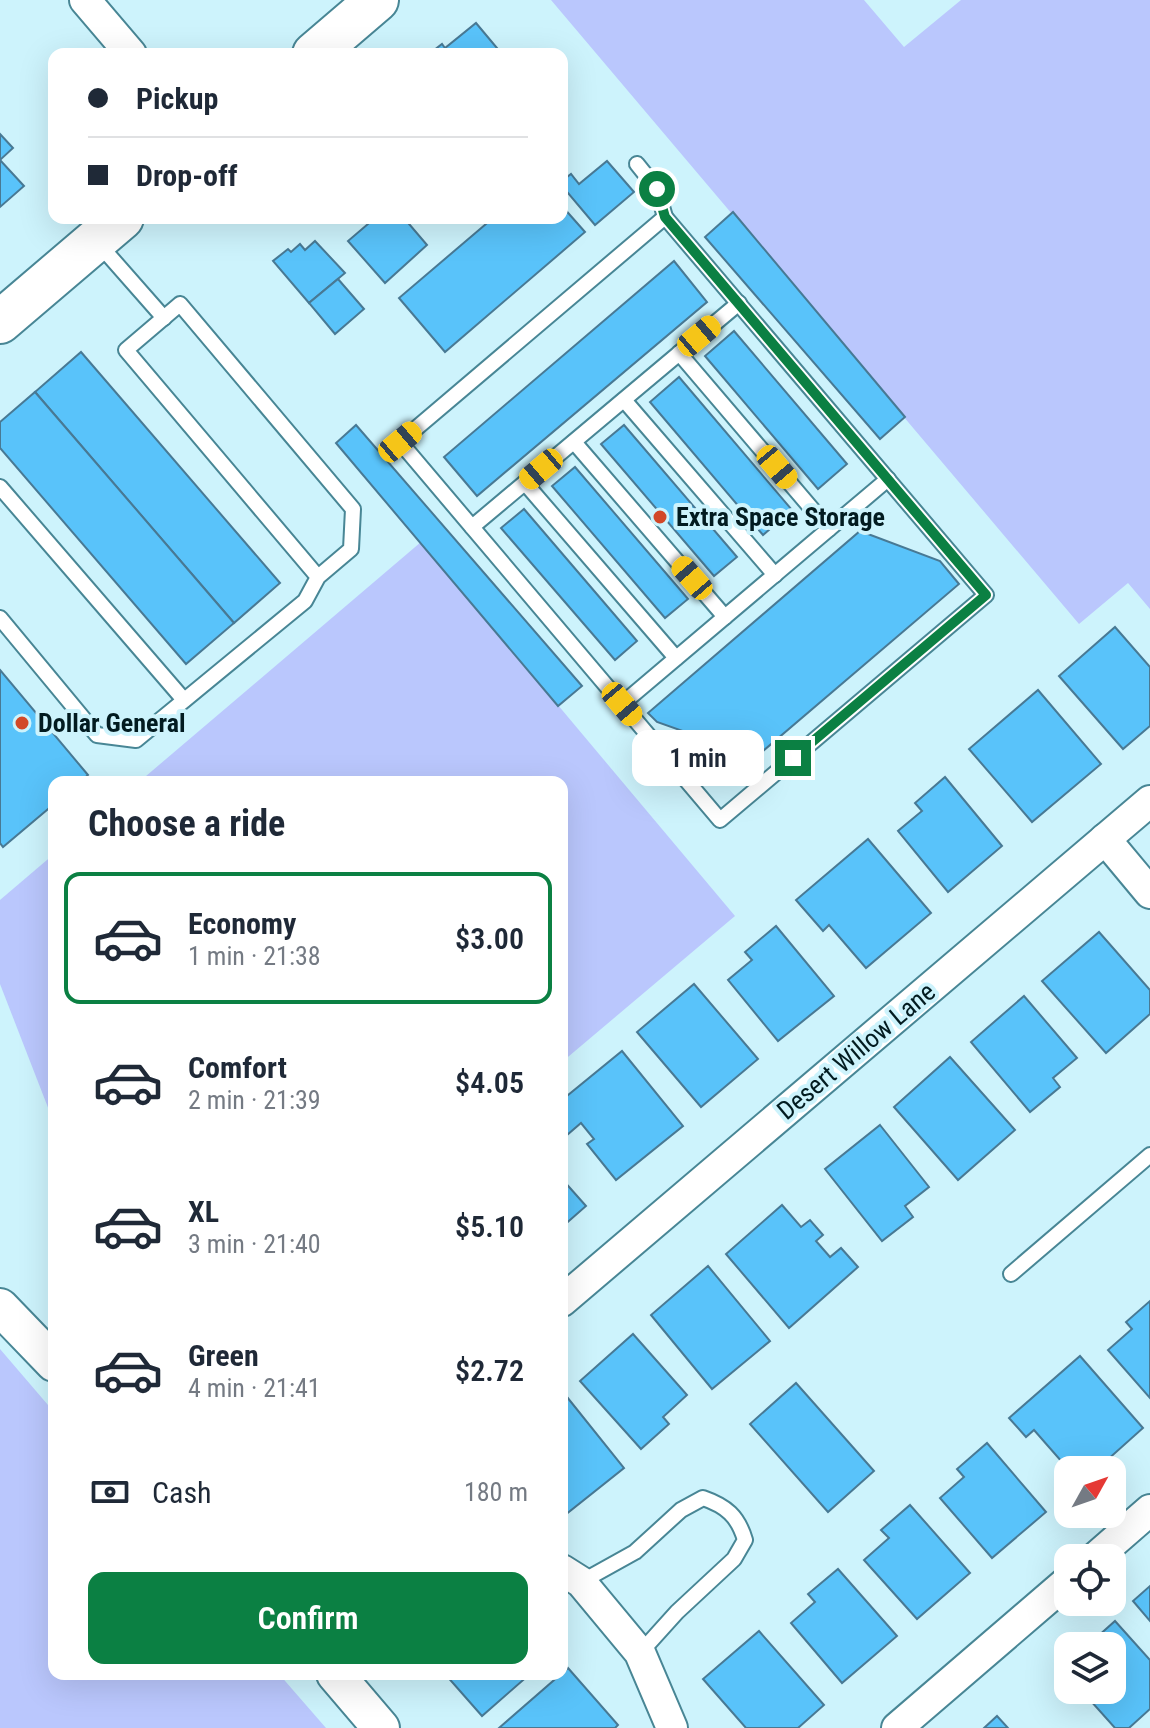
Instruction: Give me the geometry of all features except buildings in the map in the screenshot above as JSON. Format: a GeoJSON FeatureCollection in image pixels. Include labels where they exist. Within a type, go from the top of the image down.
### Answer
{"type":"FeatureCollection","features":[{"type":"Feature","properties":{"kind":"main road"},"geometry":{"type":"LineString","coordinates":[[321,48],[377,0]]}},
{"type":"Feature","properties":{"kind":"main road"},"geometry":{"type":"LineString","coordinates":[[0,322],[109,229]]}},
{"type":"Feature","properties":{"kind":"street"},"geometry":{"type":"LineString","coordinates":[[85,0],[126,48]]}},
{"type":"Feature","properties":{"kind":"street","name":"Desert Willow Lane"},"geometry":{"type":"LineString","coordinates":[[568,1296],[1150,801]]}},
{"type":"Feature","properties":{"kind":"street"},"geometry":{"type":"LineString","coordinates":[[1105,839],[1150,893]]}},
{"type":"Feature","properties":{"kind":"street"},"geometry":{"type":"LineString","coordinates":[[0,1307],[48,1357]]}},
{"type":"Feature","properties":{"kind":"street"},"geometry":{"type":"LineString","coordinates":[[1111,1544],[1150,1510]]}},
{"type":"Feature","properties":{"kind":"street"},"geometry":{"type":"LineString","coordinates":[[571,1576],[640,1653],[672,1728]]}},
{"type":"Feature","properties":{"kind":"street"},"geometry":{"type":"LineString","coordinates":[[897,1728],[1054,1593]]}},
{"type":"Feature","properties":{"kind":"street"},"geometry":{"type":"LineString","coordinates":[[340,1680],[381,1728]]}},
{"type":"Feature","properties":{"kind":"lane"},"geometry":{"type":"LineString","coordinates":[[637,164],[657,189],[665,217],[986,595],[720,820],[400,442],[665,217]]}},
{"type":"Feature","properties":{"kind":"lane"},"geometry":{"type":"LineString","coordinates":[[109,229],[164,318]]}},
{"type":"Feature","properties":{"kind":"lane"},"geometry":{"type":"LineString","coordinates":[[472,527],[739,303]]}},
{"type":"Feature","properties":{"kind":"lane"},"geometry":{"type":"LineString","coordinates":[[0,618],[97,735],[136,740],[305,601],[318,577],[351,549],[353,509],[180,304],[126,350],[318,577]]}},
{"type":"Feature","properties":{"kind":"lane"},"geometry":{"type":"LineString","coordinates":[[679,353],[829,529]]}},
{"type":"Feature","properties":{"kind":"lane"},"geometry":{"type":"LineString","coordinates":[[624,400],[775,575]]}},
{"type":"Feature","properties":{"kind":"lane"},"geometry":{"type":"LineString","coordinates":[[574,442],[725,617]]}},
{"type":"Feature","properties":{"kind":"lane"},"geometry":{"type":"LineString","coordinates":[[622,704],[888,479]]}},
{"type":"Feature","properties":{"kind":"lane"},"geometry":{"type":"LineString","coordinates":[[525,483],[676,658]]}},
{"type":"Feature","properties":{"kind":"lane"},"geometry":{"type":"LineString","coordinates":[[0,487],[184,700]]}},
{"type":"Feature","properties":{"kind":"lane"},"geometry":{"type":"LineString","coordinates":[[1011,1274],[1150,1155]]}},
{"type":"Feature","properties":{"kind":"lane"},"geometry":{"type":"LineString","coordinates":[[571,1576],[635,1552],[681,1510],[703,1498],[722,1505],[739,1522],[745,1540],[734,1559],[677,1612],[640,1653]]}},
{"type":"Feature","properties":{"kind":"shaded area"},"geometry":{"type":"Polygon","coordinates":[[[551,0],[864,0],[904,47],[961,0],[1150,0],[1150,609],[1128,583],[1079,624],[551,0]]]}},
{"type":"Feature","properties":{"kind":"shaded area"},"geometry":{"type":"Polygon","coordinates":[[[421,542],[735,916],[568,1057],[568,776],[146,776],[421,542]]]}},
{"type":"Feature","properties":{"kind":"shaded area"},"geometry":{"type":"Polygon","coordinates":[[[48,859],[48,1108],[0,984],[0,900],[48,859]]]}},
{"type":"Feature","properties":{"kind":"shaded area"},"geometry":{"type":"Polygon","coordinates":[[[0,1349],[48,1405],[48,1680],[284,1680],[326,1728],[0,1728],[0,1349]]]}},
{"type":"Feature","properties":{"kind":"place","name":"Extra Space Storage"},"geometry":{"type":"Point","coordinates":[660,517]}},
{"type":"Feature","properties":{"kind":"place","name":"Dollar General"},"geometry":{"type":"Point","coordinates":[22,723]}},
{"type":"Feature","properties":{"kind":"route"},"geometry":{"type":"LineString","coordinates":[[657,189],[665,217],[986,595],[793,758]]}}]}
